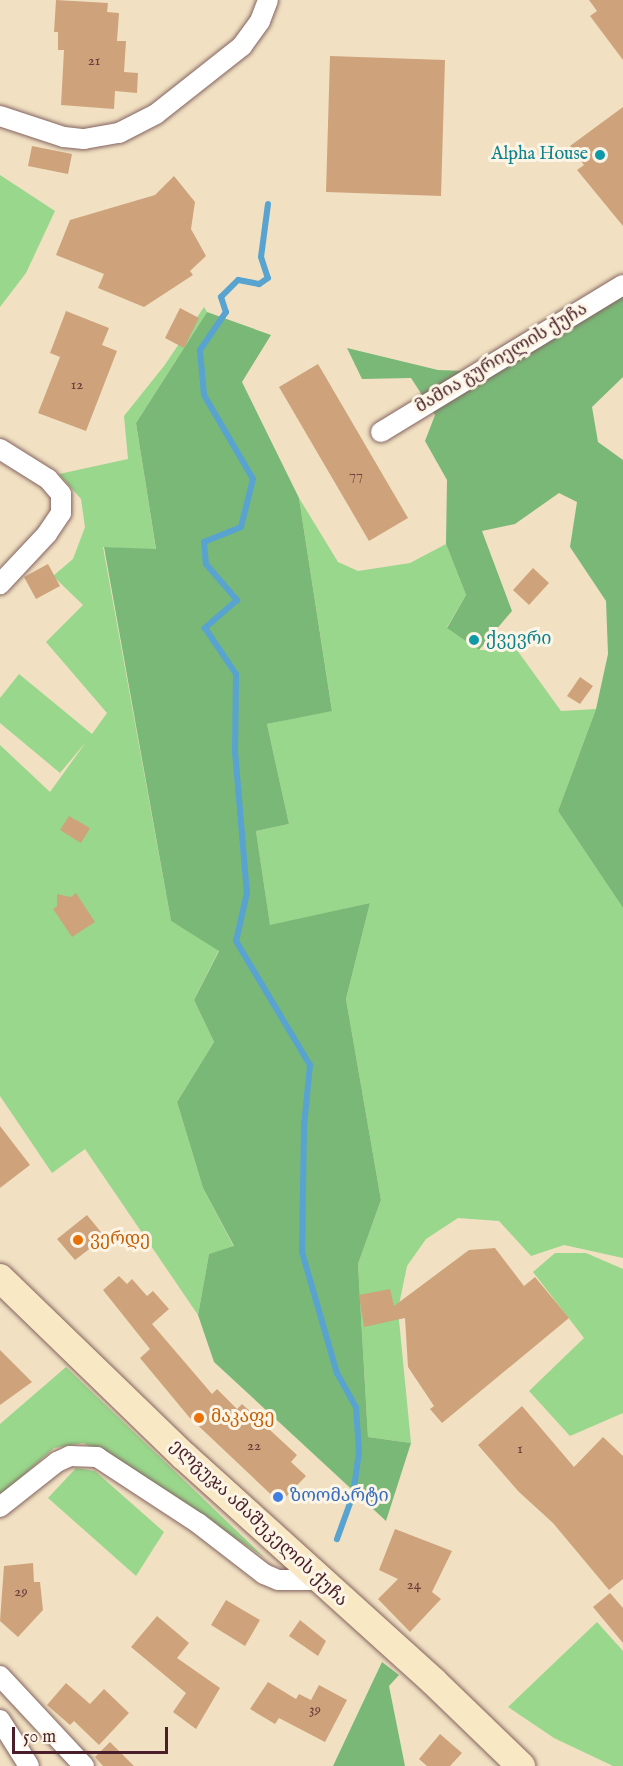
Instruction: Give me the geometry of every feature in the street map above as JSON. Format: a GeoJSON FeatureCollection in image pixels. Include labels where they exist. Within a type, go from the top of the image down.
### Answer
{"type":"FeatureCollection","features":[{"type":"Feature","properties":{"kind":"main road","name":"ელგუჯა ამაშუკელის ქუჩა"},"geometry":{"type":"LineString","coordinates":[[0,1278],[184,1456],[434,1682],[521,1766]]}},
{"type":"Feature","properties":{"kind":"street"},"geometry":{"type":"LineString","coordinates":[[0,116],[64,137],[84,139],[119,133],[163,109],[242,46],[260,21],[268,0]]}},
{"type":"Feature","properties":{"kind":"street","name":"მამია გურიელის ქუჩა"},"geometry":{"type":"LineString","coordinates":[[381,432],[623,285]]}},
{"type":"Feature","properties":{"kind":"street"},"geometry":{"type":"LineString","coordinates":[[0,449],[48,479],[61,494],[61,513],[47,534],[0,584]]}},
{"type":"Feature","properties":{"kind":"street"},"geometry":{"type":"LineString","coordinates":[[0,1507],[57,1462],[70,1456],[97,1457],[198,1523],[264,1574],[278,1580],[319,1580]]}},
{"type":"Feature","properties":{"kind":"street"},"geometry":{"type":"LineString","coordinates":[[0,1676],[84,1766]]}},
{"type":"Feature","properties":{"kind":"street"},"geometry":{"type":"LineString","coordinates":[[0,1720],[29,1766]]}},
{"type":"Feature","properties":{"kind":"green space"},"geometry":{"type":"Polygon","coordinates":[[[0,175],[55,211],[26,273],[0,307],[0,175]]]}},
{"type":"Feature","properties":{"kind":"green space"},"geometry":{"type":"Polygon","coordinates":[[[623,295],[623,377],[592,407],[598,442],[623,460],[623,908],[558,811],[596,709],[608,654],[606,601],[570,547],[577,502],[559,493],[515,524],[482,531],[512,611],[479,650],[447,628],[466,595],[446,544],[447,480],[425,441],[435,415],[411,378],[362,379],[347,348],[438,370],[465,371],[623,295]]]}},
{"type":"Feature","properties":{"kind":"green space"},"geometry":{"type":"Polygon","coordinates":[[[204,307],[207,312],[136,423],[156,550],[103,547],[171,921],[219,950],[194,1000],[214,1042],[177,1102],[203,1188],[234,1247],[209,1254],[198,1315],[85,1149],[52,1173],[0,1096],[0,745],[50,792],[86,742],[60,773],[0,723],[0,698],[19,674],[92,734],[107,713],[46,642],[83,605],[53,576],[73,559],[85,527],[81,499],[59,474],[128,459],[124,416],[164,366],[204,307]]]}},
{"type":"Feature","properties":{"kind":"green space"},"geometry":{"type":"Polygon","coordinates":[[[207,312],[271,335],[242,382],[299,498],[332,711],[267,724],[289,824],[256,831],[270,925],[370,903],[346,999],[381,1200],[358,1264],[368,1437],[411,1443],[386,1521],[214,1362],[198,1315],[209,1254],[234,1246],[203,1188],[177,1102],[214,1042],[194,1000],[219,951],[171,921],[104,547],[156,549],[136,423],[207,312]]]}},
{"type":"Feature","properties":{"kind":"green space"},"geometry":{"type":"Polygon","coordinates":[[[299,498],[338,562],[358,571],[410,563],[446,544],[466,595],[447,627],[479,650],[517,650],[561,711],[596,709],[558,811],[623,908],[623,1258],[564,1245],[531,1256],[499,1221],[458,1218],[426,1239],[407,1266],[398,1310],[411,1443],[368,1437],[358,1264],[381,1200],[346,999],[370,903],[270,926],[256,831],[289,824],[267,724],[332,710],[299,498]]]}},
{"type":"Feature","properties":{"kind":"green space"},"geometry":{"type":"Polygon","coordinates":[[[555,1253],[586,1253],[623,1269],[623,1413],[570,1436],[529,1391],[584,1338],[533,1272],[555,1253]]]}},
{"type":"Feature","properties":{"kind":"green space"},"geometry":{"type":"Polygon","coordinates":[[[66,1367],[265,1558],[126,1465],[83,1443],[54,1448],[0,1496],[0,1424],[66,1367]]]}},
{"type":"Feature","properties":{"kind":"green space"},"geometry":{"type":"Polygon","coordinates":[[[76,1468],[95,1471],[164,1532],[136,1576],[48,1498],[76,1468]]]}},
{"type":"Feature","properties":{"kind":"green space"},"geometry":{"type":"Polygon","coordinates":[[[597,1622],[623,1651],[623,1766],[613,1766],[554,1738],[508,1707],[597,1622]]]}},
{"type":"Feature","properties":{"kind":"green space"},"geometry":{"type":"Polygon","coordinates":[[[382,1662],[399,1675],[389,1686],[405,1766],[333,1766],[382,1662]]]}},
{"type":"Feature","properties":{"kind":"building"},"geometry":{"type":"Polygon","coordinates":[[[56,0],[108,3],[107,12],[119,13],[117,41],[126,41],[124,72],[138,73],[137,93],[115,91],[114,109],[61,105],[64,50],[58,50],[58,32],[54,32],[56,0]]]}},
{"type":"Feature","properties":{"kind":"building"},"geometry":{"type":"Polygon","coordinates":[[[589,0],[623,0],[623,60],[590,16],[597,11],[589,0]]]}},
{"type":"Feature","properties":{"kind":"building"},"geometry":{"type":"Polygon","coordinates":[[[330,56],[445,60],[441,196],[326,192],[330,56]]]}},
{"type":"Feature","properties":{"kind":"building","name":"Alpha House"},"geometry":{"type":"Polygon","coordinates":[[[623,107],[623,226],[577,170],[584,165],[570,146],[623,107]]]}},
{"type":"Feature","properties":{"kind":"building"},"geometry":{"type":"Polygon","coordinates":[[[32,146],[72,154],[68,174],[28,166],[32,146]]]}},
{"type":"Feature","properties":{"kind":"building"},"geometry":{"type":"Polygon","coordinates":[[[174,176],[195,202],[191,229],[206,256],[190,271],[193,275],[144,307],[98,288],[104,274],[56,255],[70,220],[155,195],[174,176]]]}},
{"type":"Feature","properties":{"kind":"building"},"geometry":{"type":"Polygon","coordinates":[[[180,308],[199,318],[184,348],[165,338],[180,308]]]}},
{"type":"Feature","properties":{"kind":"building"},"geometry":{"type":"Polygon","coordinates":[[[66,311],[109,328],[102,345],[117,351],[86,431],[38,413],[60,357],[50,353],[66,311]]]}},
{"type":"Feature","properties":{"kind":"building"},"geometry":{"type":"Polygon","coordinates":[[[318,364],[408,518],[369,541],[279,387],[318,364]]]}},
{"type":"Feature","properties":{"kind":"building"},"geometry":{"type":"Polygon","coordinates":[[[48,564],[60,586],[36,599],[24,577],[48,564]]]}},
{"type":"Feature","properties":{"kind":"building"},"geometry":{"type":"Polygon","coordinates":[[[533,568],[549,583],[529,605],[513,590],[533,568]]]}},
{"type":"Feature","properties":{"kind":"building"},"geometry":{"type":"Polygon","coordinates":[[[580,677],[593,686],[580,704],[567,696],[580,677]]]}},
{"type":"Feature","properties":{"kind":"building"},"geometry":{"type":"Polygon","coordinates":[[[69,816],[90,828],[81,843],[60,830],[69,816]]]}},
{"type":"Feature","properties":{"kind":"building"},"geometry":{"type":"Polygon","coordinates":[[[76,893],[95,922],[72,937],[53,909],[57,906],[57,894],[71,897],[76,893]]]}},
{"type":"Feature","properties":{"kind":"building"},"geometry":{"type":"Polygon","coordinates":[[[0,1126],[30,1165],[0,1188],[0,1126]]]}},
{"type":"Feature","properties":{"kind":"building"},"geometry":{"type":"Polygon","coordinates":[[[87,1215],[105,1237],[75,1260],[57,1239],[87,1215]]]}},
{"type":"Feature","properties":{"kind":"building"},"geometry":{"type":"Polygon","coordinates":[[[495,1248],[524,1286],[535,1277],[569,1318],[442,1423],[430,1409],[434,1406],[408,1367],[405,1318],[364,1327],[359,1295],[390,1289],[394,1306],[469,1250],[495,1248]]]}},
{"type":"Feature","properties":{"kind":"building"},"geometry":{"type":"Polygon","coordinates":[[[119,1276],[127,1284],[132,1279],[147,1296],[153,1291],[169,1309],[152,1324],[212,1394],[217,1389],[237,1409],[242,1404],[297,1455],[291,1462],[306,1476],[280,1503],[189,1417],[140,1358],[150,1349],[103,1290],[119,1276]]]}},
{"type":"Feature","properties":{"kind":"building"},"geometry":{"type":"Polygon","coordinates":[[[0,1350],[32,1382],[0,1405],[0,1350]]]}},
{"type":"Feature","properties":{"kind":"building"},"geometry":{"type":"Polygon","coordinates":[[[522,1406],[574,1467],[603,1437],[623,1456],[623,1579],[609,1590],[553,1523],[519,1492],[478,1445],[522,1406]]]}},
{"type":"Feature","properties":{"kind":"building"},"geometry":{"type":"Polygon","coordinates":[[[395,1529],[452,1551],[432,1592],[441,1599],[410,1632],[378,1599],[398,1579],[379,1570],[395,1529]]]}},
{"type":"Feature","properties":{"kind":"building"},"geometry":{"type":"Polygon","coordinates":[[[33,1563],[34,1582],[40,1582],[43,1610],[18,1637],[0,1621],[4,1566],[33,1563]]]}},
{"type":"Feature","properties":{"kind":"building"},"geometry":{"type":"Polygon","coordinates":[[[610,1593],[623,1608],[623,1643],[593,1607],[610,1593]]]}},
{"type":"Feature","properties":{"kind":"building"},"geometry":{"type":"Polygon","coordinates":[[[226,1600],[260,1620],[245,1646],[211,1625],[226,1600]]]}},
{"type":"Feature","properties":{"kind":"building"},"geometry":{"type":"Polygon","coordinates":[[[157,1616],[189,1643],[177,1658],[220,1688],[196,1729],[173,1712],[186,1693],[131,1647],[157,1616]]]}},
{"type":"Feature","properties":{"kind":"building"},"geometry":{"type":"Polygon","coordinates":[[[300,1620],[326,1641],[318,1656],[289,1636],[300,1620]]]}},
{"type":"Feature","properties":{"kind":"building"},"geometry":{"type":"Polygon","coordinates":[[[268,1682],[296,1699],[299,1694],[311,1700],[319,1685],[347,1700],[325,1742],[279,1718],[275,1724],[250,1709],[268,1682]]]}},
{"type":"Feature","properties":{"kind":"building"},"geometry":{"type":"Polygon","coordinates":[[[66,1683],[90,1704],[104,1689],[129,1713],[99,1745],[74,1721],[70,1725],[47,1705],[66,1683]]]}},
{"type":"Feature","properties":{"kind":"building"},"geometry":{"type":"Polygon","coordinates":[[[440,1734],[462,1753],[450,1766],[427,1766],[419,1759],[440,1734]]]}},
{"type":"Feature","properties":{"kind":"building"},"geometry":{"type":"Polygon","coordinates":[[[110,1742],[134,1766],[103,1766],[95,1757],[110,1742]]]}},
{"type":"Feature","properties":{"kind":"waterway"},"geometry":{"type":"LineString","coordinates":[[268,204],[261,257],[268,278],[259,284],[238,280],[221,297],[226,312],[200,350],[204,395],[253,479],[241,527],[204,542],[206,564],[237,600],[205,628],[236,674],[235,751],[247,893],[236,941],[310,1065],[304,1126],[302,1252],[337,1373],[356,1407],[359,1452],[353,1495],[337,1539]]}},
{"type":"Feature","properties":{"kind":"place","name":"Alpha House"},"geometry":{"type":"Point","coordinates":[600,155]}},
{"type":"Feature","properties":{"kind":"place","name":"ქვევრი"},"geometry":{"type":"Point","coordinates":[474,640]}},
{"type":"Feature","properties":{"kind":"place","name":"ვერდე"},"geometry":{"type":"Point","coordinates":[78,1240]}},
{"type":"Feature","properties":{"kind":"place","name":"მაკაფე"},"geometry":{"type":"Point","coordinates":[199,1418]}},
{"type":"Feature","properties":{"kind":"place","name":"ზოომარტი"},"geometry":{"type":"Point","coordinates":[278,1497]}}]}
